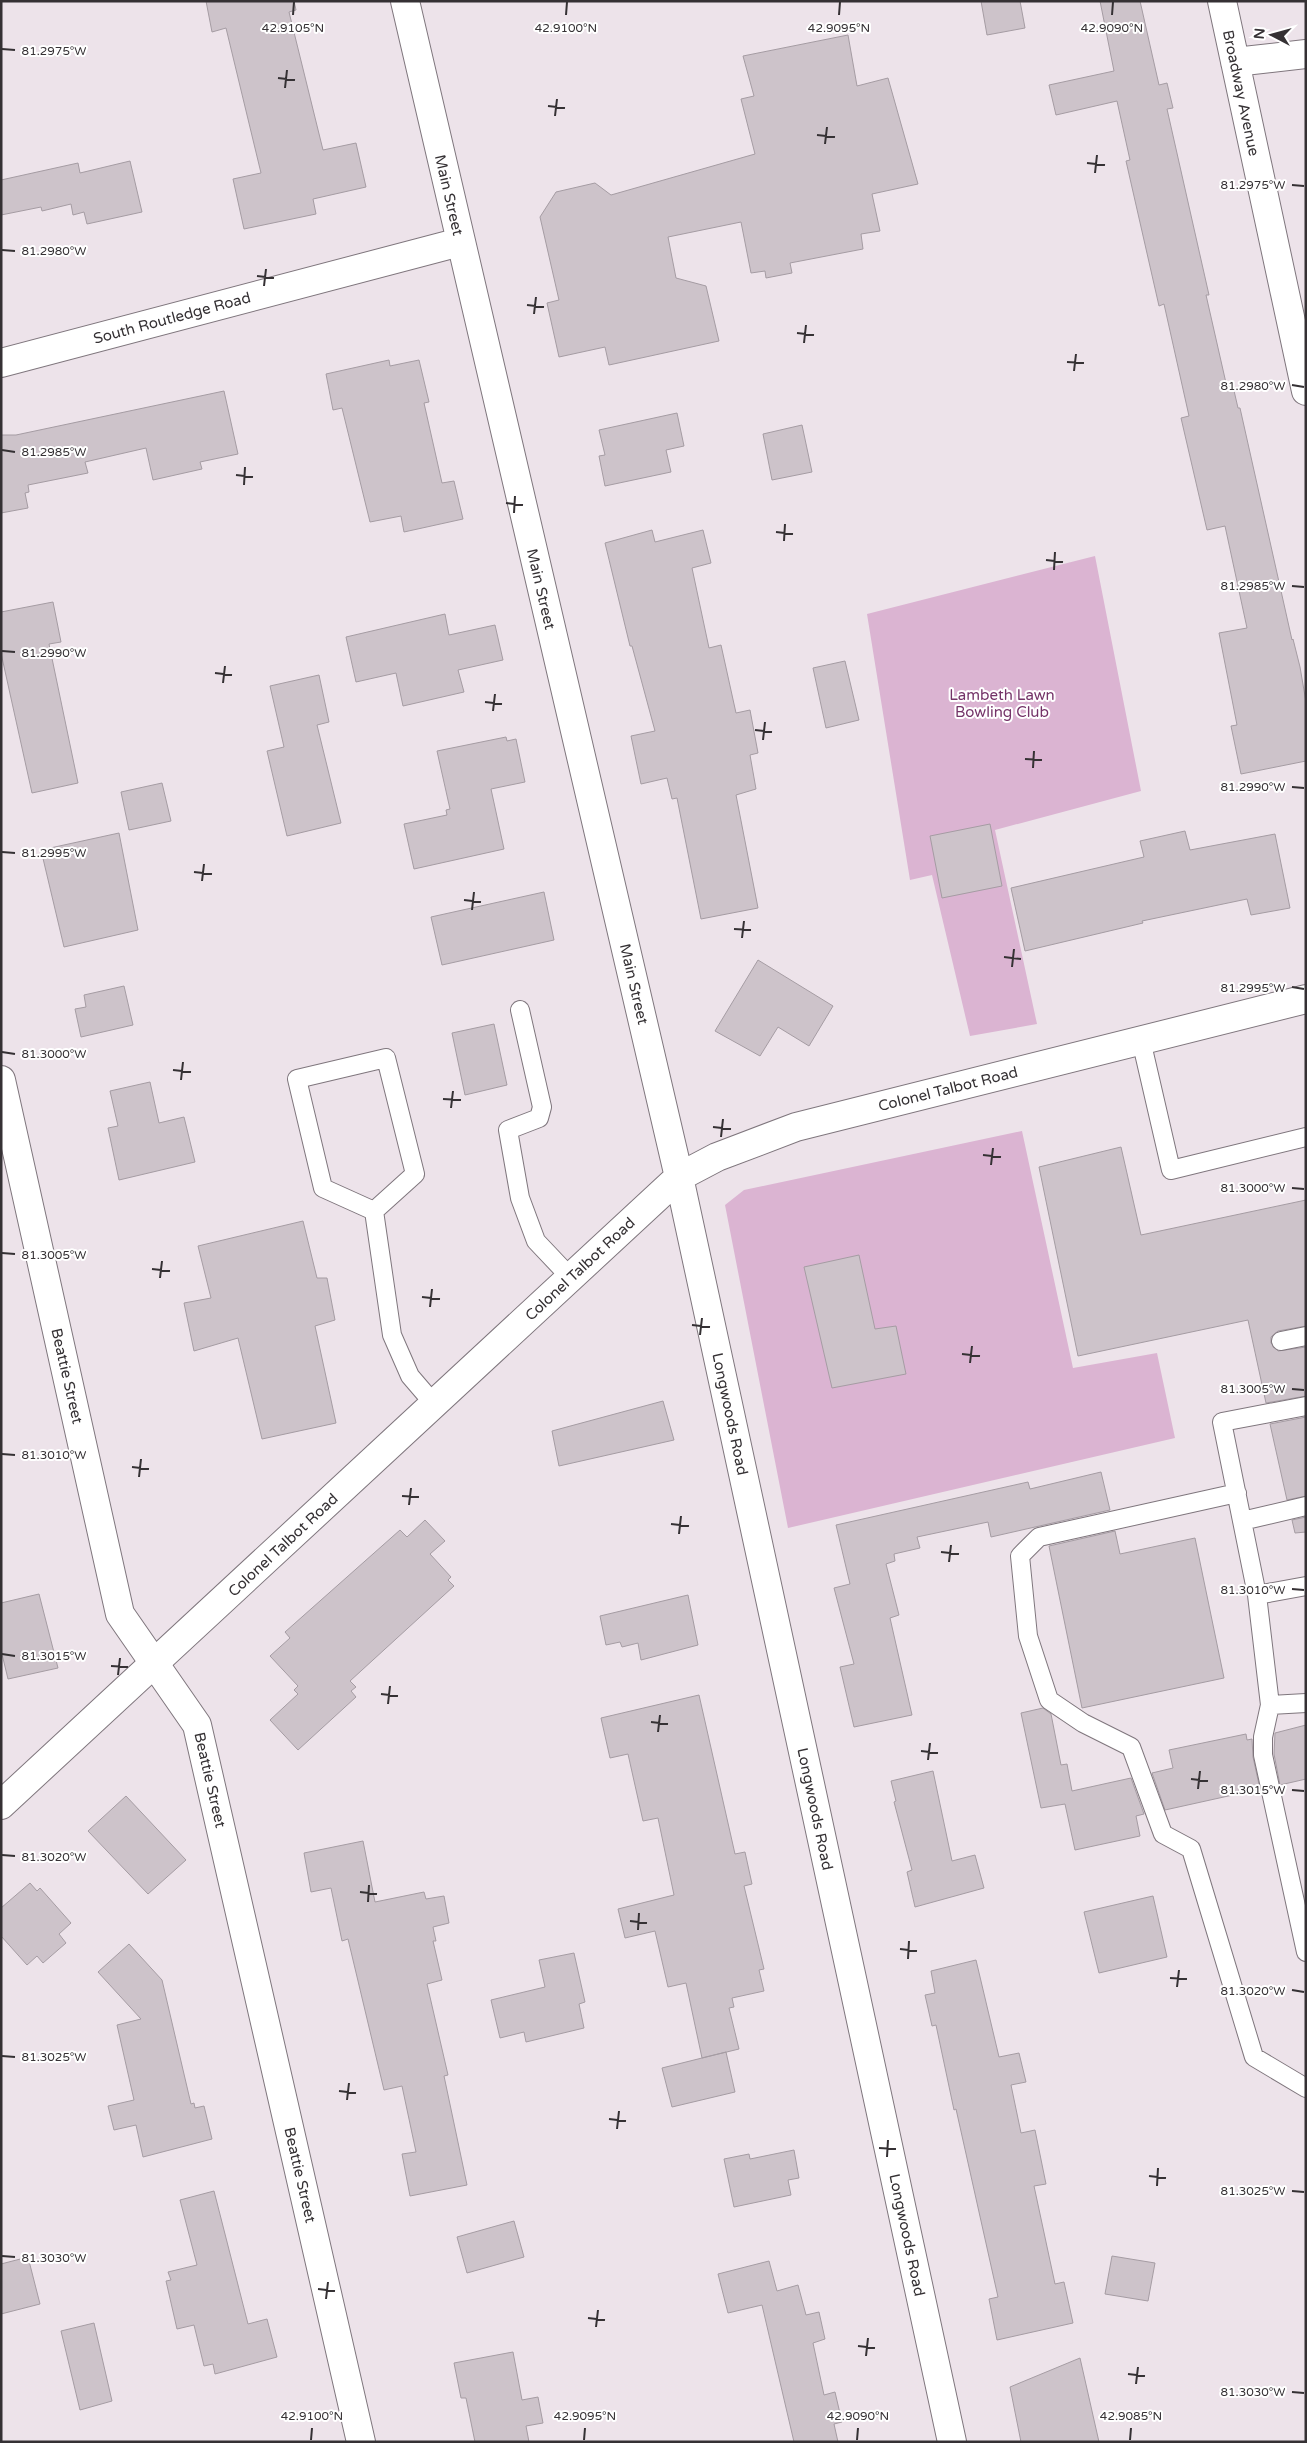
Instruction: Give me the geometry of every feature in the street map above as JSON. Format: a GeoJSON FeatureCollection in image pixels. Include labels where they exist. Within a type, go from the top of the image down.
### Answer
{"type":"FeatureCollection","features":[{"type":"Feature","properties":{"kind":"main road","name":"Main Street"},"geometry":{"type":"LineString","coordinates":[[405,1],[679,1177]]}},
{"type":"Feature","properties":{"kind":"main road","name":"Broadway Avenue"},"geometry":{"type":"LineString","coordinates":[[1222,1],[1306,391]]}},
{"type":"Feature","properties":{"kind":"main road"},"geometry":{"type":"LineString","coordinates":[[1235,62],[1306,54]]}},
{"type":"Feature","properties":{"kind":"main road","name":"South Routledge Road"},"geometry":{"type":"LineString","coordinates":[[1,363],[460,242]]}},
{"type":"Feature","properties":{"kind":"main road","name":"Colonel Talbot Road"},"geometry":{"type":"LineString","coordinates":[[1,1805],[679,1177],[717,1157],[796,1127],[1306,999]]}},
{"type":"Feature","properties":{"kind":"main road","name":"Beattie Street"},"geometry":{"type":"LineString","coordinates":[[1,1080],[120,1614],[197,1725],[362,2442]]}},
{"type":"Feature","properties":{"kind":"main road","name":"Longwoods Road"},"geometry":{"type":"LineString","coordinates":[[679,1177],[952,2442]]}},
{"type":"Feature","properties":{"kind":"lane"},"geometry":{"type":"LineString","coordinates":[[520,1010],[542,1107],[539,1118],[508,1130],[520,1198],[536,1241],[571,1278]]}},
{"type":"Feature","properties":{"kind":"lane"},"geometry":{"type":"LineString","coordinates":[[1140,1040],[1171,1170],[1306,1137]]}},
{"type":"Feature","properties":{"kind":"lane"},"geometry":{"type":"LineString","coordinates":[[386,1058],[415,1174],[374,1211],[322,1188],[297,1079],[386,1058]]}},
{"type":"Feature","properties":{"kind":"lane"},"geometry":{"type":"LineString","coordinates":[[374,1211],[392,1335],[410,1376],[434,1404]]}},
{"type":"Feature","properties":{"kind":"lane"},"geometry":{"type":"LineString","coordinates":[[1281,1341],[1306,1336]]}},
{"type":"Feature","properties":{"kind":"lane"},"geometry":{"type":"LineString","coordinates":[[1306,1406],[1222,1422],[1258,1595],[1270,1705],[1263,1737],[1263,1755],[1306,1952]]}},
{"type":"Feature","properties":{"kind":"lane"},"geometry":{"type":"LineString","coordinates":[[1236,1493],[1039,1537],[1020,1556],[1028,1636],[1049,1700],[1083,1723],[1131,1747],[1163,1834],[1192,1849],[1254,2057],[1306,2088]]}},
{"type":"Feature","properties":{"kind":"lane"},"geometry":{"type":"LineString","coordinates":[[1242,1520],[1306,1506]]}},
{"type":"Feature","properties":{"kind":"lane"},"geometry":{"type":"LineString","coordinates":[[1258,1595],[1306,1586]]}},
{"type":"Feature","properties":{"kind":"lane"},"geometry":{"type":"LineString","coordinates":[[1270,1705],[1306,1702]]}},
{"type":"Feature","properties":{"kind":"green space","name":"Lambeth Lawn Bowling Club"},"geometry":{"type":"Polygon","coordinates":[[[1095,556],[1141,791],[995,830],[1037,1024],[970,1036],[932,875],[910,880],[867,614],[1095,556]]]}},
{"type":"Feature","properties":{"kind":"green space"},"geometry":{"type":"Polygon","coordinates":[[[1022,1131],[1073,1368],[1157,1353],[1175,1438],[788,1528],[725,1205],[744,1190],[1022,1131]]]}},
{"type":"Feature","properties":{"kind":"building"},"geometry":{"type":"Polygon","coordinates":[[[206,1],[294,1],[296,10],[289,12],[323,150],[356,143],[366,187],[313,199],[316,214],[244,229],[233,179],[261,173],[226,28],[212,32],[206,1]]]}},
{"type":"Feature","properties":{"kind":"building"},"geometry":{"type":"Polygon","coordinates":[[[981,1],[1020,1],[1025,28],[987,35],[981,1]]]}},
{"type":"Feature","properties":{"kind":"building"},"geometry":{"type":"Polygon","coordinates":[[[1100,1],[1140,1],[1159,85],[1167,83],[1173,108],[1167,109],[1209,295],[1206,295],[1226,383],[1232,382],[1238,408],[1240,408],[1292,640],[1300,667],[1306,702],[1306,761],[1241,774],[1231,726],[1237,725],[1219,633],[1247,628],[1225,526],[1207,530],[1181,418],[1189,416],[1164,304],[1159,306],[1126,161],[1130,160],[1117,101],[1056,115],[1049,85],[1114,71],[1100,1]]]}},
{"type":"Feature","properties":{"kind":"building"},"geometry":{"type":"Polygon","coordinates":[[[848,35],[857,86],[888,78],[918,184],[872,194],[880,231],[861,234],[863,249],[790,263],[792,273],[766,278],[765,271],[751,273],[741,222],[668,237],[676,278],[706,286],[719,341],[609,365],[605,347],[559,357],[547,303],[559,300],[540,217],[556,192],[595,183],[611,195],[755,154],[741,99],[754,96],[743,56],[848,35]]]}},
{"type":"Feature","properties":{"kind":"building"},"geometry":{"type":"Polygon","coordinates":[[[130,161],[142,212],[87,224],[84,212],[73,215],[71,204],[42,211],[41,207],[1,215],[1,180],[78,163],[80,173],[130,161]]]}},
{"type":"Feature","properties":{"kind":"building"},"geometry":{"type":"Polygon","coordinates":[[[389,360],[390,366],[419,360],[429,402],[424,403],[442,483],[454,481],[463,519],[404,532],[401,516],[370,522],[342,408],[333,410],[326,374],[389,360]]]}},
{"type":"Feature","properties":{"kind":"building"},"geometry":{"type":"Polygon","coordinates":[[[224,391],[238,454],[200,462],[202,469],[153,480],[146,448],[85,462],[88,473],[28,485],[29,492],[25,493],[28,508],[1,513],[1,435],[16,435],[224,391]]]}},
{"type":"Feature","properties":{"kind":"building"},"geometry":{"type":"Polygon","coordinates":[[[677,413],[684,446],[666,450],[671,472],[605,486],[599,456],[605,455],[599,430],[677,413]]]}},
{"type":"Feature","properties":{"kind":"building"},"geometry":{"type":"Polygon","coordinates":[[[802,425],[812,472],[772,480],[763,434],[802,425]]]}},
{"type":"Feature","properties":{"kind":"building"},"geometry":{"type":"Polygon","coordinates":[[[652,530],[655,542],[703,530],[711,563],[692,568],[709,648],[721,645],[736,713],[750,710],[758,753],[750,755],[756,789],[736,795],[758,908],[701,919],[677,798],[672,799],[667,778],[641,784],[631,736],[655,731],[632,646],[630,646],[605,543],[652,530]]]}},
{"type":"Feature","properties":{"kind":"building"},"geometry":{"type":"Polygon","coordinates":[[[53,602],[61,642],[49,644],[78,783],[32,793],[1,653],[1,612],[53,602]]]}},
{"type":"Feature","properties":{"kind":"building"},"geometry":{"type":"Polygon","coordinates":[[[445,614],[449,635],[495,625],[503,660],[458,670],[464,692],[403,706],[396,673],[356,682],[346,637],[445,614]]]}},
{"type":"Feature","properties":{"kind":"building"},"geometry":{"type":"Polygon","coordinates":[[[845,661],[859,720],[826,728],[813,668],[845,661]]]}},
{"type":"Feature","properties":{"kind":"building"},"geometry":{"type":"Polygon","coordinates":[[[319,675],[329,722],[317,725],[341,823],[287,836],[267,751],[284,747],[270,686],[319,675]]]}},
{"type":"Feature","properties":{"kind":"building"},"geometry":{"type":"Polygon","coordinates":[[[506,737],[507,741],[516,739],[525,782],[491,789],[504,849],[414,869],[404,824],[447,815],[446,810],[450,809],[437,751],[506,737]]]}},
{"type":"Feature","properties":{"kind":"building"},"geometry":{"type":"Polygon","coordinates":[[[162,783],[171,821],[129,830],[121,792],[162,783]]]}},
{"type":"Feature","properties":{"kind":"building"},"geometry":{"type":"Polygon","coordinates":[[[990,824],[1002,886],[942,898],[930,836],[990,824]]]}},
{"type":"Feature","properties":{"kind":"building"},"geometry":{"type":"Polygon","coordinates":[[[1185,831],[1190,850],[1275,834],[1290,908],[1251,915],[1247,899],[1142,921],[1143,923],[1025,951],[1011,888],[1144,857],[1140,841],[1185,831]]]}},
{"type":"Feature","properties":{"kind":"building"},"geometry":{"type":"Polygon","coordinates":[[[119,833],[138,930],[64,947],[41,850],[119,833]]]}},
{"type":"Feature","properties":{"kind":"building"},"geometry":{"type":"Polygon","coordinates":[[[544,892],[554,940],[442,965],[431,917],[544,892]]]}},
{"type":"Feature","properties":{"kind":"building"},"geometry":{"type":"Polygon","coordinates":[[[758,960],[833,1006],[809,1046],[778,1027],[760,1056],[715,1031],[758,960]]]}},
{"type":"Feature","properties":{"kind":"building"},"geometry":{"type":"Polygon","coordinates":[[[124,986],[133,1025],[81,1037],[75,1009],[86,1007],[84,995],[124,986]]]}},
{"type":"Feature","properties":{"kind":"building"},"geometry":{"type":"Polygon","coordinates":[[[494,1024],[507,1085],[465,1095],[452,1033],[494,1024]]]}},
{"type":"Feature","properties":{"kind":"building"},"geometry":{"type":"Polygon","coordinates":[[[150,1082],[159,1123],[184,1117],[195,1162],[119,1180],[108,1128],[118,1126],[110,1091],[150,1082]]]}},
{"type":"Feature","properties":{"kind":"building"},"geometry":{"type":"Polygon","coordinates":[[[1121,1147],[1141,1235],[1306,1200],[1306,1326],[1278,1331],[1271,1337],[1271,1343],[1278,1351],[1306,1347],[1306,1396],[1266,1403],[1248,1320],[1078,1356],[1039,1167],[1121,1147]]]}},
{"type":"Feature","properties":{"kind":"building"},"geometry":{"type":"Polygon","coordinates":[[[303,1221],[317,1278],[327,1278],[335,1320],[315,1326],[336,1423],[262,1439],[238,1338],[194,1351],[184,1303],[211,1298],[198,1246],[303,1221]]]}},
{"type":"Feature","properties":{"kind":"building"},"geometry":{"type":"Polygon","coordinates":[[[859,1255],[875,1329],[896,1326],[906,1374],[832,1388],[804,1267],[859,1255]]]}},
{"type":"Feature","properties":{"kind":"building"},"geometry":{"type":"Polygon","coordinates":[[[663,1401],[674,1440],[559,1466],[552,1431],[663,1401]]]}},
{"type":"Feature","properties":{"kind":"building"},"geometry":{"type":"Polygon","coordinates":[[[1306,1417],[1306,1496],[1287,1500],[1270,1424],[1306,1417]]]}},
{"type":"Feature","properties":{"kind":"building"},"geometry":{"type":"Polygon","coordinates":[[[1101,1472],[1110,1510],[991,1537],[988,1522],[917,1537],[920,1548],[894,1554],[895,1561],[886,1564],[899,1615],[890,1618],[912,1715],[854,1727],[840,1667],[854,1664],[834,1588],[850,1584],[836,1525],[1028,1482],[1030,1489],[1101,1472]]]}},
{"type":"Feature","properties":{"kind":"building"},"geometry":{"type":"Polygon","coordinates":[[[1306,1517],[1306,1532],[1295,1533],[1292,1520],[1306,1517]]]}},
{"type":"Feature","properties":{"kind":"building"},"geometry":{"type":"Polygon","coordinates":[[[425,1520],[445,1541],[430,1554],[451,1577],[448,1580],[454,1586],[350,1681],[356,1687],[351,1691],[356,1697],[298,1750],[270,1720],[298,1694],[294,1690],[298,1686],[270,1656],[290,1638],[285,1632],[400,1530],[407,1537],[425,1520]]]}},
{"type":"Feature","properties":{"kind":"building"},"geometry":{"type":"Polygon","coordinates":[[[1115,1531],[1120,1554],[1195,1538],[1224,1678],[1082,1708],[1049,1546],[1115,1531]]]}},
{"type":"Feature","properties":{"kind":"building"},"geometry":{"type":"Polygon","coordinates":[[[39,1594],[58,1668],[8,1679],[1,1650],[1,1603],[39,1594]]]}},
{"type":"Feature","properties":{"kind":"building"},"geometry":{"type":"Polygon","coordinates":[[[688,1595],[698,1645],[641,1660],[638,1643],[622,1647],[620,1642],[606,1645],[600,1616],[688,1595]]]}},
{"type":"Feature","properties":{"kind":"building"},"geometry":{"type":"Polygon","coordinates":[[[699,1695],[735,1854],[745,1852],[752,1884],[744,1886],[764,1969],[759,1970],[764,1991],[732,1998],[734,2007],[729,2008],[739,2049],[702,2058],[686,1983],[668,1987],[655,1931],[625,1938],[618,1909],[674,1895],[658,1818],[643,1821],[628,1754],[610,1758],[601,1718],[699,1695]]]}},
{"type":"Feature","properties":{"kind":"building"},"geometry":{"type":"Polygon","coordinates":[[[1043,1708],[1051,1714],[1061,1765],[1067,1764],[1072,1791],[1131,1778],[1144,1814],[1136,1816],[1140,1836],[1075,1850],[1065,1804],[1041,1808],[1021,1713],[1043,1708]]]}},
{"type":"Feature","properties":{"kind":"building"},"geometry":{"type":"Polygon","coordinates":[[[1306,1725],[1306,1779],[1280,1785],[1274,1754],[1275,1733],[1306,1725]]]}},
{"type":"Feature","properties":{"kind":"building"},"geometry":{"type":"Polygon","coordinates":[[[1246,1734],[1247,1740],[1252,1739],[1253,1757],[1260,1789],[1165,1810],[1152,1773],[1173,1768],[1169,1750],[1246,1734]]]}},
{"type":"Feature","properties":{"kind":"building"},"geometry":{"type":"Polygon","coordinates":[[[933,1771],[952,1861],[975,1855],[984,1888],[915,1907],[907,1872],[912,1870],[894,1802],[896,1801],[891,1781],[933,1771]]]}},
{"type":"Feature","properties":{"kind":"building"},"geometry":{"type":"Polygon","coordinates":[[[126,1796],[186,1860],[148,1894],[88,1831],[126,1796]]]}},
{"type":"Feature","properties":{"kind":"building"},"geometry":{"type":"Polygon","coordinates":[[[363,1841],[375,1902],[424,1892],[426,1899],[444,1896],[449,1923],[433,1927],[436,1941],[433,1941],[442,1980],[427,1984],[448,2075],[444,2076],[467,2185],[410,2196],[402,2154],[416,2152],[402,2086],[384,2090],[348,1939],[342,1941],[331,1888],[311,1892],[304,1853],[363,1841]]]}},
{"type":"Feature","properties":{"kind":"building"},"geometry":{"type":"Polygon","coordinates":[[[30,1883],[37,1891],[40,1888],[71,1923],[59,1934],[66,1943],[43,1963],[37,1956],[27,1965],[1,1936],[1,1908],[30,1883]]]}},
{"type":"Feature","properties":{"kind":"building"},"geometry":{"type":"Polygon","coordinates":[[[1153,1896],[1167,1957],[1099,1973],[1084,1912],[1153,1896]]]}},
{"type":"Feature","properties":{"kind":"building"},"geometry":{"type":"Polygon","coordinates":[[[129,1944],[162,1980],[191,2104],[194,2103],[195,2108],[204,2106],[212,2139],[143,2157],[136,2125],[114,2130],[108,2106],[134,2100],[117,2025],[141,2019],[98,1972],[129,1944]]]}},
{"type":"Feature","properties":{"kind":"building"},"geometry":{"type":"Polygon","coordinates":[[[574,1953],[585,2002],[579,2004],[584,2028],[526,2042],[524,2032],[500,2038],[491,2000],[545,1987],[539,1960],[574,1953]]]}},
{"type":"Feature","properties":{"kind":"building"},"geometry":{"type":"Polygon","coordinates":[[[976,1960],[999,2057],[1019,2053],[1026,2082],[1011,2085],[1021,2133],[1035,2130],[1046,2184],[1034,2186],[1055,2284],[1064,2282],[1073,2323],[997,2340],[989,2299],[998,2297],[936,2025],[932,2026],[925,1995],[935,1993],[931,1971],[976,1960]]]}},
{"type":"Feature","properties":{"kind":"building"},"geometry":{"type":"Polygon","coordinates":[[[726,2052],[735,2092],[672,2107],[662,2068],[726,2052]]]}},
{"type":"Feature","properties":{"kind":"building"},"geometry":{"type":"Polygon","coordinates":[[[794,2150],[799,2178],[788,2180],[791,2195],[734,2207],[724,2159],[749,2154],[750,2159],[794,2150]]]}},
{"type":"Feature","properties":{"kind":"building"},"geometry":{"type":"Polygon","coordinates":[[[214,2191],[248,2324],[267,2319],[277,2357],[215,2374],[213,2364],[204,2366],[194,2325],[177,2329],[166,2281],[171,2280],[168,2272],[197,2265],[180,2200],[214,2191]]]}},
{"type":"Feature","properties":{"kind":"building"},"geometry":{"type":"Polygon","coordinates":[[[514,2221],[524,2257],[467,2273],[457,2237],[514,2221]]]}},
{"type":"Feature","properties":{"kind":"building"},"geometry":{"type":"Polygon","coordinates":[[[1112,2256],[1155,2263],[1148,2301],[1105,2294],[1112,2256]]]}},
{"type":"Feature","properties":{"kind":"building"},"geometry":{"type":"Polygon","coordinates":[[[28,2257],[40,2304],[1,2314],[1,2264],[28,2257]]]}},
{"type":"Feature","properties":{"kind":"building"},"geometry":{"type":"Polygon","coordinates":[[[769,2261],[777,2291],[798,2285],[806,2315],[819,2312],[825,2339],[813,2343],[824,2395],[835,2392],[842,2422],[834,2424],[838,2442],[794,2442],[762,2305],[728,2313],[718,2274],[769,2261]]]}},
{"type":"Feature","properties":{"kind":"building"},"geometry":{"type":"Polygon","coordinates":[[[94,2323],[112,2401],[80,2410],[61,2331],[94,2323]]]}},
{"type":"Feature","properties":{"kind":"building"},"geometry":{"type":"Polygon","coordinates":[[[513,2352],[522,2400],[538,2397],[543,2423],[526,2426],[529,2442],[475,2442],[466,2398],[461,2398],[454,2363],[513,2352]]]}},
{"type":"Feature","properties":{"kind":"building"},"geometry":{"type":"Polygon","coordinates":[[[1080,2358],[1099,2442],[1021,2442],[1010,2387],[1080,2358]]]}}]}
